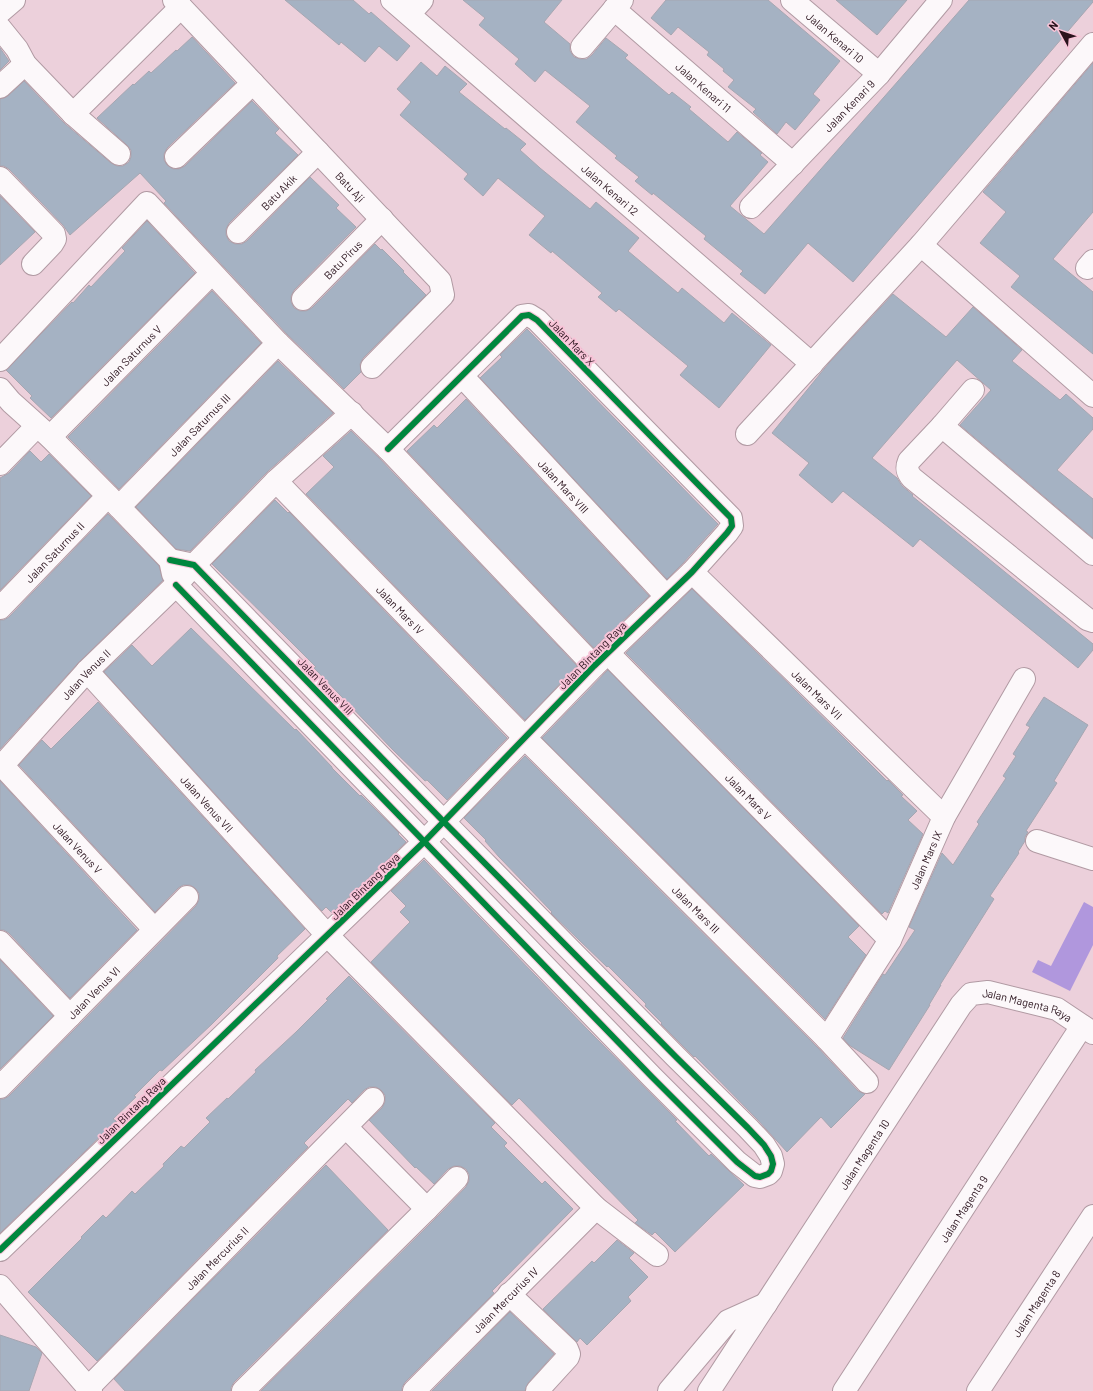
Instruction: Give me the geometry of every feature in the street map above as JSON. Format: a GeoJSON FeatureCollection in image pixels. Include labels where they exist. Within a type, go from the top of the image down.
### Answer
{"type":"FeatureCollection","features":[{"type":"Feature","properties":{"kind":"street"},"geometry":{"type":"LineString","coordinates":[[0,12],[14,0]]}},
{"type":"Feature","properties":{"kind":"street","name":"Jalan Kenari 12"},"geometry":{"type":"LineString","coordinates":[[392,0],[416,7],[812,364]]}},
{"type":"Feature","properties":{"kind":"street","name":"Jalan Kenari 10"},"geometry":{"type":"LineString","coordinates":[[792,0],[879,74]]}},
{"type":"Feature","properties":{"kind":"street","name":"Jalan Kenari 9"},"geometry":{"type":"LineString","coordinates":[[751,207],[879,74],[941,0]]}},
{"type":"Feature","properties":{"kind":"street"},"geometry":{"type":"LineString","coordinates":[[73,114],[177,3]]}},
{"type":"Feature","properties":{"kind":"street","name":"Batu Aji"},"geometry":{"type":"LineString","coordinates":[[177,3],[440,281],[443,295],[372,367]]}},
{"type":"Feature","properties":{"kind":"street","name":"Jalan Kenari 11"},"geometry":{"type":"LineString","coordinates":[[582,46],[618,4],[793,164]]}},
{"type":"Feature","properties":{"kind":"street"},"geometry":{"type":"LineString","coordinates":[[0,28],[17,49],[25,64],[73,114],[119,154]]}},
{"type":"Feature","properties":{"kind":"street"},"geometry":{"type":"LineString","coordinates":[[747,434],[921,245],[1093,44]]}},
{"type":"Feature","properties":{"kind":"street"},"geometry":{"type":"LineString","coordinates":[[0,87],[25,64]]}},
{"type":"Feature","properties":{"kind":"street"},"geometry":{"type":"LineString","coordinates":[[176,157],[253,83]]}},
{"type":"Feature","properties":{"kind":"street","name":"Batu Akik"},"geometry":{"type":"LineString","coordinates":[[238,232],[318,152]]}},
{"type":"Feature","properties":{"kind":"street"},"geometry":{"type":"LineString","coordinates":[[0,178],[54,234],[55,240],[33,264]]}},
{"type":"Feature","properties":{"kind":"street","name":"Jalan Mars V"},"geometry":{"type":"LineString","coordinates":[[0,360],[148,203],[278,343],[352,413],[601,660],[890,940]]}},
{"type":"Feature","properties":{"kind":"street","name":"Batu Pirus"},"geometry":{"type":"LineString","coordinates":[[303,299],[382,219]]}},
{"type":"Feature","properties":{"kind":"street"},"geometry":{"type":"LineString","coordinates":[[921,245],[1093,396]]}},
{"type":"Feature","properties":{"kind":"street","name":"Jalan Saturnus V"},"geometry":{"type":"LineString","coordinates":[[0,464],[44,431],[212,272]]}},
{"type":"Feature","properties":{"kind":"street","name":"Jalan Mars X"},"geometry":{"type":"LineString","coordinates":[[388,449],[522,316],[529,315],[543,326],[731,518],[732,526]]}},
{"type":"Feature","properties":{"kind":"street","name":"Jalan Saturnus III"},"geometry":{"type":"LineString","coordinates":[[114,502],[278,343]]}},
{"type":"Feature","properties":{"kind":"street","name":"Jalan Mars VIII"},"geometry":{"type":"LineString","coordinates":[[462,376],[666,596]]}},
{"type":"Feature","properties":{"kind":"street"},"geometry":{"type":"LineString","coordinates":[[973,390],[909,461],[907,467],[908,472],[912,478],[1087,619],[1093,621]]}},
{"type":"Feature","properties":{"kind":"street"},"geometry":{"type":"LineString","coordinates":[[4,402],[44,431],[170,560],[176,585],[424,842]]}},
{"type":"Feature","properties":{"kind":"street","name":"Jalan Venus II"},"geometry":{"type":"LineString","coordinates":[[1,766],[87,671],[176,585],[194,564],[276,481],[352,413]]}},
{"type":"Feature","properties":{"kind":"street"},"geometry":{"type":"LineString","coordinates":[[942,426],[1093,554]]}},
{"type":"Feature","properties":{"kind":"street","name":"Jalan Mars IV"},"geometry":{"type":"LineString","coordinates":[[276,481],[525,738]]}},
{"type":"Feature","properties":{"kind":"street","name":"Jalan Saturnus II"},"geometry":{"type":"LineString","coordinates":[[0,608],[114,502]]}},
{"type":"Feature","properties":{"kind":"street","name":"Jalan Bintang Raya"},"geometry":{"type":"LineString","coordinates":[[0,1250],[424,842],[601,660],[692,572],[732,526]]}},
{"type":"Feature","properties":{"kind":"street"},"geometry":{"type":"LineString","coordinates":[[170,560],[194,564]]}},
{"type":"Feature","properties":{"kind":"street","name":"Jalan Venus VIII"},"geometry":{"type":"LineString","coordinates":[[194,564],[444,822],[748,1128],[764,1145],[771,1156],[773,1164],[771,1171],[760,1177],[755,1176],[737,1162],[652,1078],[424,842]]}},
{"type":"Feature","properties":{"kind":"street","name":"Jalan Mars VII"},"geometry":{"type":"LineString","coordinates":[[692,572],[944,817]]}},
{"type":"Feature","properties":{"kind":"street","name":"Jalan Venus VII"},"geometry":{"type":"LineString","coordinates":[[87,671],[328,936],[596,1208],[657,1255]]}},
{"type":"Feature","properties":{"kind":"street","name":"Jalan Mars IX"},"geometry":{"type":"LineString","coordinates":[[827,1040],[890,940],[944,817],[1024,679]]}},
{"type":"Feature","properties":{"kind":"street","name":"Jalan Mars III"},"geometry":{"type":"LineString","coordinates":[[525,738],[827,1040],[867,1082]]}},
{"type":"Feature","properties":{"kind":"street","name":"Jalan Venus V"},"geometry":{"type":"LineString","coordinates":[[1,766],[154,929]]}},
{"type":"Feature","properties":{"kind":"street"},"geometry":{"type":"LineString","coordinates":[[1037,841],[1093,859]]}},
{"type":"Feature","properties":{"kind":"street","name":"Jalan Venus VI"},"geometry":{"type":"LineString","coordinates":[[0,1087],[187,897]]}},
{"type":"Feature","properties":{"kind":"street"},"geometry":{"type":"LineString","coordinates":[[0,942],[70,1016]]}},
{"type":"Feature","properties":{"kind":"street","name":"Jalan Magenta Raya"},"geometry":{"type":"LineString","coordinates":[[961,1005],[971,994],[988,992],[1057,1009],[1088,1029]]}},
{"type":"Feature","properties":{"kind":"street","name":"Jalan Magenta 10"},"geometry":{"type":"LineString","coordinates":[[708,1391],[961,1005]]}},
{"type":"Feature","properties":{"kind":"street","name":"Jalan Magenta 9"},"geometry":{"type":"LineString","coordinates":[[844,1391],[1088,1029]]}},
{"type":"Feature","properties":{"kind":"street","name":"Jalan Mercurius II"},"geometry":{"type":"LineString","coordinates":[[90,1389],[373,1099]]}},
{"type":"Feature","properties":{"kind":"street"},"geometry":{"type":"LineString","coordinates":[[346,1127],[427,1209]]}},
{"type":"Feature","properties":{"kind":"street"},"geometry":{"type":"LineString","coordinates":[[243,1391],[457,1178]]}},
{"type":"Feature","properties":{"kind":"street","name":"Jalan Mercurius IV"},"geometry":{"type":"LineString","coordinates":[[414,1391],[596,1208]]}},
{"type":"Feature","properties":{"kind":"street","name":"Jalan Magenta 8"},"geometry":{"type":"LineString","coordinates":[[978,1391],[1093,1216]]}},
{"type":"Feature","properties":{"kind":"street"},"geometry":{"type":"LineString","coordinates":[[0,1286],[90,1389]]}},
{"type":"Feature","properties":{"kind":"street"},"geometry":{"type":"LineString","coordinates":[[509,1294],[567,1349],[569,1354],[568,1358],[537,1391]]}},
{"type":"Feature","properties":{"kind":"street"},"geometry":{"type":"LineString","coordinates":[[669,1391],[728,1320],[766,1304]]}},
{"type":"Feature","properties":{"kind":"shaded area"},"geometry":{"type":"Polygon","coordinates":[[[1084,902],[1093,907],[1093,945],[1070,991],[1032,972],[1038,960],[1051,966],[1084,902]]]}},
{"type":"Feature","properties":{"kind":"building"},"geometry":{"type":"Polygon","coordinates":[[[285,0],[353,0],[369,14],[371,12],[410,46],[397,61],[379,46],[365,62],[341,42],[339,45],[285,0]]]}},
{"type":"Feature","properties":{"kind":"building"},"geometry":{"type":"Polygon","coordinates":[[[463,0],[562,0],[544,22],[570,44],[570,51],[574,57],[587,59],[606,38],[628,55],[625,58],[669,95],[672,92],[691,107],[689,109],[728,142],[737,132],[762,153],[760,155],[768,162],[730,206],[764,234],[969,0],[1093,0],[1093,2],[853,282],[808,243],[765,294],[740,274],[743,271],[704,239],[706,236],[653,193],[652,195],[635,181],[639,177],[615,158],[617,156],[576,122],[590,106],[545,70],[535,82],[515,64],[519,59],[479,25],[485,18],[463,0]]]}},
{"type":"Feature","properties":{"kind":"building"},"geometry":{"type":"Polygon","coordinates":[[[666,0],[768,0],[840,61],[813,94],[820,100],[795,130],[786,122],[777,134],[753,112],[756,109],[728,87],[734,80],[723,71],[724,69],[707,55],[709,52],[678,27],[671,35],[651,18],[666,0]]]}},
{"type":"Feature","properties":{"kind":"building"},"geometry":{"type":"Polygon","coordinates":[[[836,0],[907,0],[877,35],[836,0]]]}},
{"type":"Feature","properties":{"kind":"building"},"geometry":{"type":"Polygon","coordinates":[[[192,37],[235,83],[167,148],[164,154],[164,160],[167,165],[173,169],[179,169],[185,166],[252,101],[279,129],[275,133],[298,155],[229,223],[226,229],[226,235],[229,241],[235,244],[242,244],[247,241],[310,177],[339,205],[336,208],[356,227],[294,290],[291,296],[291,302],[294,308],[300,311],[306,311],[312,308],[375,244],[404,271],[403,272],[426,295],[363,358],[360,364],[361,372],[344,389],[287,334],[164,203],[166,201],[140,173],[70,235],[63,225],[9,169],[4,166],[0,166],[0,99],[8,96],[24,81],[64,123],[111,163],[117,166],[123,166],[129,162],[131,150],[97,118],[133,84],[134,85],[149,71],[151,73],[192,37]]]}},
{"type":"Feature","properties":{"kind":"building"},"geometry":{"type":"Polygon","coordinates":[[[0,48],[9,61],[0,70],[0,48]]]}},
{"type":"Feature","properties":{"kind":"building"},"geometry":{"type":"Polygon","coordinates":[[[421,62],[437,76],[445,66],[467,84],[459,92],[526,144],[520,150],[540,168],[590,209],[596,202],[639,238],[628,251],[678,293],[682,288],[724,323],[732,313],[771,345],[719,408],[680,375],[688,366],[619,309],[616,312],[598,297],[602,293],[552,251],[551,253],[529,235],[545,216],[498,178],[483,196],[464,179],[468,174],[400,115],[411,102],[397,89],[421,62]]]}},
{"type":"Feature","properties":{"kind":"building"},"geometry":{"type":"Polygon","coordinates":[[[1093,63],[1093,212],[1053,259],[1093,292],[1093,354],[1011,287],[1020,276],[980,243],[1006,212],[983,192],[1093,63]]]}},
{"type":"Feature","properties":{"kind":"building"},"geometry":{"type":"Polygon","coordinates":[[[0,196],[35,232],[0,265],[0,196]]]}},
{"type":"Feature","properties":{"kind":"building"},"geometry":{"type":"Polygon","coordinates":[[[147,221],[195,273],[51,418],[30,398],[32,396],[6,370],[89,285],[91,287],[125,251],[122,248],[147,221]]]}},
{"type":"Feature","properties":{"kind":"building"},"geometry":{"type":"Polygon","coordinates":[[[212,291],[261,343],[119,489],[68,437],[212,291]]]}},
{"type":"Feature","properties":{"kind":"building"},"geometry":{"type":"Polygon","coordinates":[[[893,294],[946,337],[973,307],[1022,350],[1012,361],[1060,400],[1066,394],[1093,418],[1093,429],[1057,470],[1093,499],[1093,538],[960,425],[991,390],[957,360],[872,458],[897,478],[902,486],[913,495],[912,496],[1093,644],[1093,650],[1078,668],[920,539],[913,547],[843,491],[832,503],[799,475],[809,463],[772,433],[829,363],[893,294]]]}},
{"type":"Feature","properties":{"kind":"building"},"geometry":{"type":"Polygon","coordinates":[[[527,329],[718,524],[667,579],[480,378],[502,357],[500,355],[527,329]]]}},
{"type":"Feature","properties":{"kind":"building"},"geometry":{"type":"Polygon","coordinates":[[[278,361],[333,413],[267,472],[190,551],[176,549],[136,507],[278,361]]]}},
{"type":"Feature","properties":{"kind":"building"},"geometry":{"type":"Polygon","coordinates":[[[466,399],[649,596],[594,648],[407,451],[434,425],[437,428],[466,399]]]}},
{"type":"Feature","properties":{"kind":"building"},"geometry":{"type":"Polygon","coordinates":[[[351,431],[379,458],[577,666],[525,720],[306,494],[334,467],[323,456],[351,431]]]}},
{"type":"Feature","properties":{"kind":"building"},"geometry":{"type":"Polygon","coordinates":[[[30,451],[41,462],[49,454],[91,496],[0,590],[0,478],[9,473],[30,451]]]}},
{"type":"Feature","properties":{"kind":"building"},"geometry":{"type":"Polygon","coordinates":[[[275,500],[288,513],[289,512],[507,738],[447,800],[393,750],[314,668],[316,667],[212,564],[275,500]]]}},
{"type":"Feature","properties":{"kind":"building"},"geometry":{"type":"Polygon","coordinates":[[[108,514],[159,566],[163,580],[78,663],[0,749],[0,620],[4,620],[9,617],[108,514]]]}},
{"type":"Feature","properties":{"kind":"building"},"geometry":{"type":"Polygon","coordinates":[[[692,589],[887,781],[888,780],[903,795],[901,796],[917,811],[908,820],[923,834],[888,913],[885,911],[882,914],[626,653],[692,589]]]}},
{"type":"Feature","properties":{"kind":"building"},"geometry":{"type":"Polygon","coordinates":[[[191,628],[295,730],[296,729],[332,768],[399,833],[398,834],[406,842],[332,913],[326,907],[322,911],[104,672],[132,645],[152,666],[191,628]]]}},
{"type":"Feature","properties":{"kind":"building"},"geometry":{"type":"Polygon","coordinates":[[[608,670],[859,926],[848,937],[866,955],[825,1019],[542,738],[608,670]]]}},
{"type":"Feature","properties":{"kind":"building"},"geometry":{"type":"Polygon","coordinates":[[[1044,697],[1088,725],[1054,781],[1057,783],[1026,831],[1028,832],[1025,837],[1025,841],[1018,852],[1019,853],[990,896],[994,899],[889,1070],[849,1045],[843,1038],[883,974],[885,975],[915,930],[909,927],[942,853],[953,865],[979,824],[977,822],[1006,778],[1003,776],[1016,756],[1013,754],[1030,727],[1026,725],[1044,697]]]}},
{"type":"Feature","properties":{"kind":"building"},"geometry":{"type":"Polygon","coordinates":[[[98,702],[305,929],[212,1024],[162,1071],[160,1070],[134,1096],[136,1097],[113,1119],[116,1121],[0,1233],[0,1099],[4,1099],[9,1096],[196,906],[199,900],[199,893],[195,888],[190,885],[183,885],[178,888],[155,912],[19,765],[42,740],[51,749],[98,702]]]}},
{"type":"Feature","properties":{"kind":"building"},"geometry":{"type":"Polygon","coordinates":[[[525,756],[818,1048],[858,1091],[865,1094],[831,1128],[821,1117],[787,1152],[695,1056],[694,1057],[661,1024],[662,1023],[645,1006],[646,1004],[551,913],[552,912],[464,818],[525,756]]]}},
{"type":"Feature","properties":{"kind":"building"},"geometry":{"type":"Polygon","coordinates":[[[0,781],[137,930],[70,998],[9,933],[4,930],[0,930],[0,781]]]}},
{"type":"Feature","properties":{"kind":"building"},"geometry":{"type":"Polygon","coordinates":[[[424,860],[677,1120],[675,1121],[709,1156],[711,1154],[744,1185],[675,1252],[655,1232],[652,1235],[635,1223],[638,1220],[519,1098],[512,1105],[371,962],[410,922],[400,912],[406,906],[391,891],[424,860]]]}},
{"type":"Feature","properties":{"kind":"building"},"geometry":{"type":"Polygon","coordinates":[[[0,960],[53,1016],[0,1069],[0,960]]]}},
{"type":"Feature","properties":{"kind":"building"},"geometry":{"type":"Polygon","coordinates":[[[349,976],[495,1123],[491,1127],[507,1143],[504,1146],[542,1184],[545,1181],[573,1209],[492,1291],[494,1293],[405,1382],[402,1387],[402,1391],[261,1391],[436,1218],[466,1187],[469,1181],[469,1174],[466,1169],[460,1166],[454,1166],[448,1169],[434,1184],[416,1167],[415,1168],[369,1120],[382,1108],[385,1102],[385,1095],[376,1087],[369,1087],[364,1090],[352,1103],[348,1099],[304,1143],[308,1147],[97,1361],[28,1292],[103,1215],[106,1218],[132,1191],[135,1194],[164,1166],[163,1164],[181,1146],[184,1148],[210,1122],[206,1118],[256,1072],[255,1070],[328,1000],[326,999],[349,976]]]}},
{"type":"Feature","properties":{"kind":"building"},"geometry":{"type":"Polygon","coordinates":[[[326,1165],[388,1230],[234,1382],[231,1387],[231,1391],[125,1391],[114,1379],[326,1165]]]}},
{"type":"Feature","properties":{"kind":"building"},"geometry":{"type":"Polygon","coordinates":[[[617,1240],[634,1253],[629,1258],[648,1277],[628,1297],[631,1301],[587,1345],[580,1338],[577,1342],[543,1309],[592,1261],[594,1263],[617,1240]]]}},
{"type":"Feature","properties":{"kind":"building"},"geometry":{"type":"Polygon","coordinates":[[[510,1312],[554,1354],[528,1383],[525,1391],[432,1391],[510,1312]]]}},
{"type":"Feature","properties":{"kind":"building"},"geometry":{"type":"Polygon","coordinates":[[[0,1335],[36,1347],[42,1353],[29,1391],[0,1391],[0,1335]]]}},
{"type":"Feature","properties":{"kind":"cycle path"},"geometry":{"type":"LineString","coordinates":[[0,1250],[424,842],[594,666],[692,572],[732,526],[731,518],[537,320],[529,315],[522,316],[388,449]]}},
{"type":"Feature","properties":{"kind":"cycle path"},"geometry":{"type":"LineString","coordinates":[[170,560],[194,565],[444,822],[748,1128],[764,1145],[771,1156],[773,1164],[771,1171],[760,1177],[755,1176],[737,1162],[652,1077],[176,585]]}}]}
